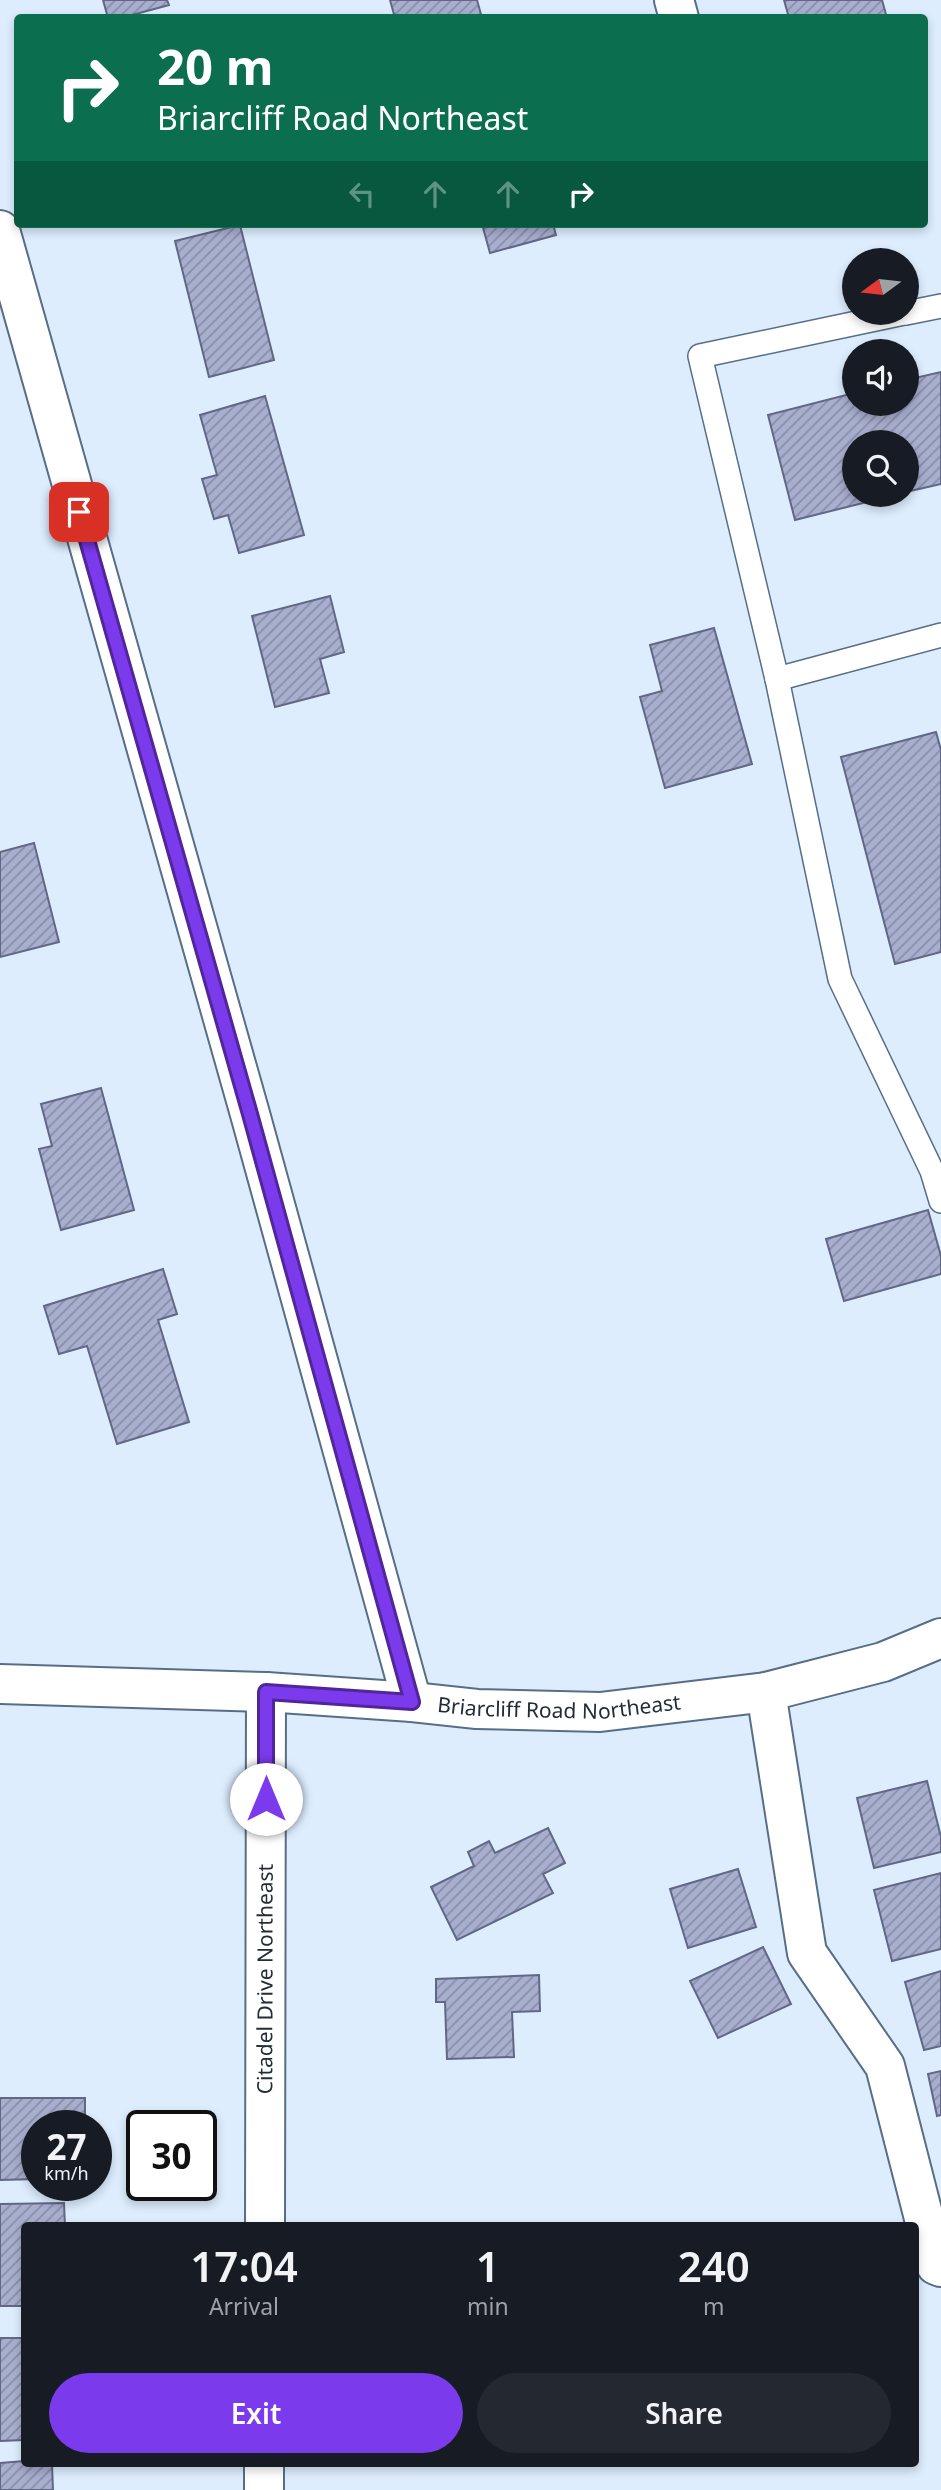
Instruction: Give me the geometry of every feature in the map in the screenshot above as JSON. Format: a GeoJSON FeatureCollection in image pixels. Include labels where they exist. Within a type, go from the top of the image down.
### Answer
{"type":"FeatureCollection","features":[{"type":"Feature","properties":{"kind":"street"},"geometry":{"type":"LineString","coordinates":[[0,230],[9,299],[142,726],[412,1702]]}},
{"type":"Feature","properties":{"kind":"street","name":"Briarcliff Road Northeast"},"geometry":{"type":"LineString","coordinates":[[0,1684],[266,1692],[477,1709],[600,1712],[766,1692],[883,1662],[941,1638]]}},
{"type":"Feature","properties":{"kind":"street","name":"Citadel Drive Northeast"},"geometry":{"type":"LineString","coordinates":[[265,2222],[266,1692]]}},
{"type":"Feature","properties":{"kind":"street"},"geometry":{"type":"LineString","coordinates":[[766,1692],[807,1953],[885,2066],[936,2265],[941,2267]]}},
{"type":"Feature","properties":{"kind":"street"},"geometry":{"type":"LineString","coordinates":[[264,2467],[264,2490]]}},
{"type":"Feature","properties":{"kind":"lane"},"geometry":{"type":"LineString","coordinates":[[919,310],[941,306]]}},
{"type":"Feature","properties":{"kind":"lane"},"geometry":{"type":"LineString","coordinates":[[843,326],[700,356],[777,679],[840,979],[932,1171],[941,1201]]}},
{"type":"Feature","properties":{"kind":"lane"},"geometry":{"type":"LineString","coordinates":[[777,679],[941,635]]}},
{"type":"Feature","properties":{"kind":"building"},"geometry":{"type":"Polygon","coordinates":[[[103,0],[167,0],[169,5],[136,14],[107,14],[103,0]]]}},
{"type":"Feature","properties":{"kind":"building"},"geometry":{"type":"Polygon","coordinates":[[[390,0],[477,0],[481,14],[394,14],[390,0]]]}},
{"type":"Feature","properties":{"kind":"building"},"geometry":{"type":"Polygon","coordinates":[[[784,0],[882,0],[886,14],[788,14],[784,0]]]}},
{"type":"Feature","properties":{"kind":"building"},"geometry":{"type":"Polygon","coordinates":[[[228,228],[241,228],[274,360],[209,377],[175,241],[228,228]]]}},
{"type":"Feature","properties":{"kind":"building"},"geometry":{"type":"Polygon","coordinates":[[[483,228],[554,228],[556,235],[490,253],[483,228]]]}},
{"type":"Feature","properties":{"kind":"building"},"geometry":{"type":"Polygon","coordinates":[[[941,372],[941,484],[919,489],[919,430],[842,430],[842,507],[847,507],[795,520],[768,415],[842,396],[842,416],[919,416],[919,377],[941,372]]]}},
{"type":"Feature","properties":{"kind":"building"},"geometry":{"type":"Polygon","coordinates":[[[265,396],[304,535],[239,553],[228,515],[214,519],[202,479],[217,475],[200,415],[265,396]]]}},
{"type":"Feature","properties":{"kind":"building"},"geometry":{"type":"Polygon","coordinates":[[[330,596],[344,652],[320,659],[329,693],[275,707],[252,616],[330,596]]]}},
{"type":"Feature","properties":{"kind":"building"},"geometry":{"type":"Polygon","coordinates":[[[714,628],[752,764],[665,788],[640,697],[662,691],[650,645],[714,628]]]}},
{"type":"Feature","properties":{"kind":"building"},"geometry":{"type":"Polygon","coordinates":[[[936,732],[941,750],[941,952],[895,964],[841,757],[936,732]]]}},
{"type":"Feature","properties":{"kind":"building"},"geometry":{"type":"Polygon","coordinates":[[[34,843],[59,942],[0,957],[0,852],[34,843]]]}},
{"type":"Feature","properties":{"kind":"building"},"geometry":{"type":"Polygon","coordinates":[[[101,1088],[134,1210],[61,1230],[39,1149],[52,1146],[41,1104],[101,1088]]]}},
{"type":"Feature","properties":{"kind":"building"},"geometry":{"type":"Polygon","coordinates":[[[928,1210],[941,1256],[941,1274],[844,1301],[826,1239],[928,1210]]]}},
{"type":"Feature","properties":{"kind":"building"},"geometry":{"type":"Polygon","coordinates":[[[163,1269],[177,1314],[158,1320],[189,1422],[117,1444],[87,1346],[59,1354],[44,1306],[163,1269]]]}},
{"type":"Feature","properties":{"kind":"building"},"geometry":{"type":"Polygon","coordinates":[[[927,1781],[941,1837],[941,1852],[874,1868],[857,1798],[927,1781]]]}},
{"type":"Feature","properties":{"kind":"building"},"geometry":{"type":"Polygon","coordinates":[[[548,1828],[565,1863],[543,1874],[553,1893],[457,1940],[431,1887],[474,1866],[468,1852],[489,1841],[495,1853],[548,1828]]]}},
{"type":"Feature","properties":{"kind":"building"},"geometry":{"type":"Polygon","coordinates":[[[738,1869],[756,1927],[688,1948],[670,1889],[738,1869]]]}},
{"type":"Feature","properties":{"kind":"building"},"geometry":{"type":"Polygon","coordinates":[[[941,1873],[941,1949],[892,1961],[874,1890],[941,1873]]]}},
{"type":"Feature","properties":{"kind":"building"},"geometry":{"type":"Polygon","coordinates":[[[763,1947],[791,2004],[718,2038],[690,1981],[763,1947]]]}},
{"type":"Feature","properties":{"kind":"building"},"geometry":{"type":"Polygon","coordinates":[[[941,1971],[941,2046],[924,2050],[905,1982],[941,1971]]]}},
{"type":"Feature","properties":{"kind":"building"},"geometry":{"type":"Polygon","coordinates":[[[539,1975],[540,2011],[512,2012],[514,2057],[447,2059],[445,2002],[436,2002],[436,1979],[539,1975]]]}},
{"type":"Feature","properties":{"kind":"building"},"geometry":{"type":"Polygon","coordinates":[[[941,2071],[941,2115],[937,2116],[928,2074],[941,2071]]]}},
{"type":"Feature","properties":{"kind":"building"},"geometry":{"type":"Polygon","coordinates":[[[0,2098],[85,2098],[85,2110],[21,2110],[21,2179],[0,2180],[0,2098]]]}},
{"type":"Feature","properties":{"kind":"building"},"geometry":{"type":"Polygon","coordinates":[[[64,2203],[65,2222],[21,2222],[21,2306],[0,2306],[0,2204],[64,2203]]]}},
{"type":"Feature","properties":{"kind":"building"},"geometry":{"type":"Polygon","coordinates":[[[0,2338],[21,2338],[21,2440],[0,2441],[0,2338]]]}},
{"type":"Feature","properties":{"kind":"building"},"geometry":{"type":"Polygon","coordinates":[[[21,2461],[21,2467],[52,2467],[53,2490],[0,2490],[0,2463],[21,2461]]]}},
{"type":"Feature","properties":{"kind":"route"},"geometry":{"type":"LineString","coordinates":[[79,512],[142,726],[412,1702],[266,1692],[266,1799]]}}]}
